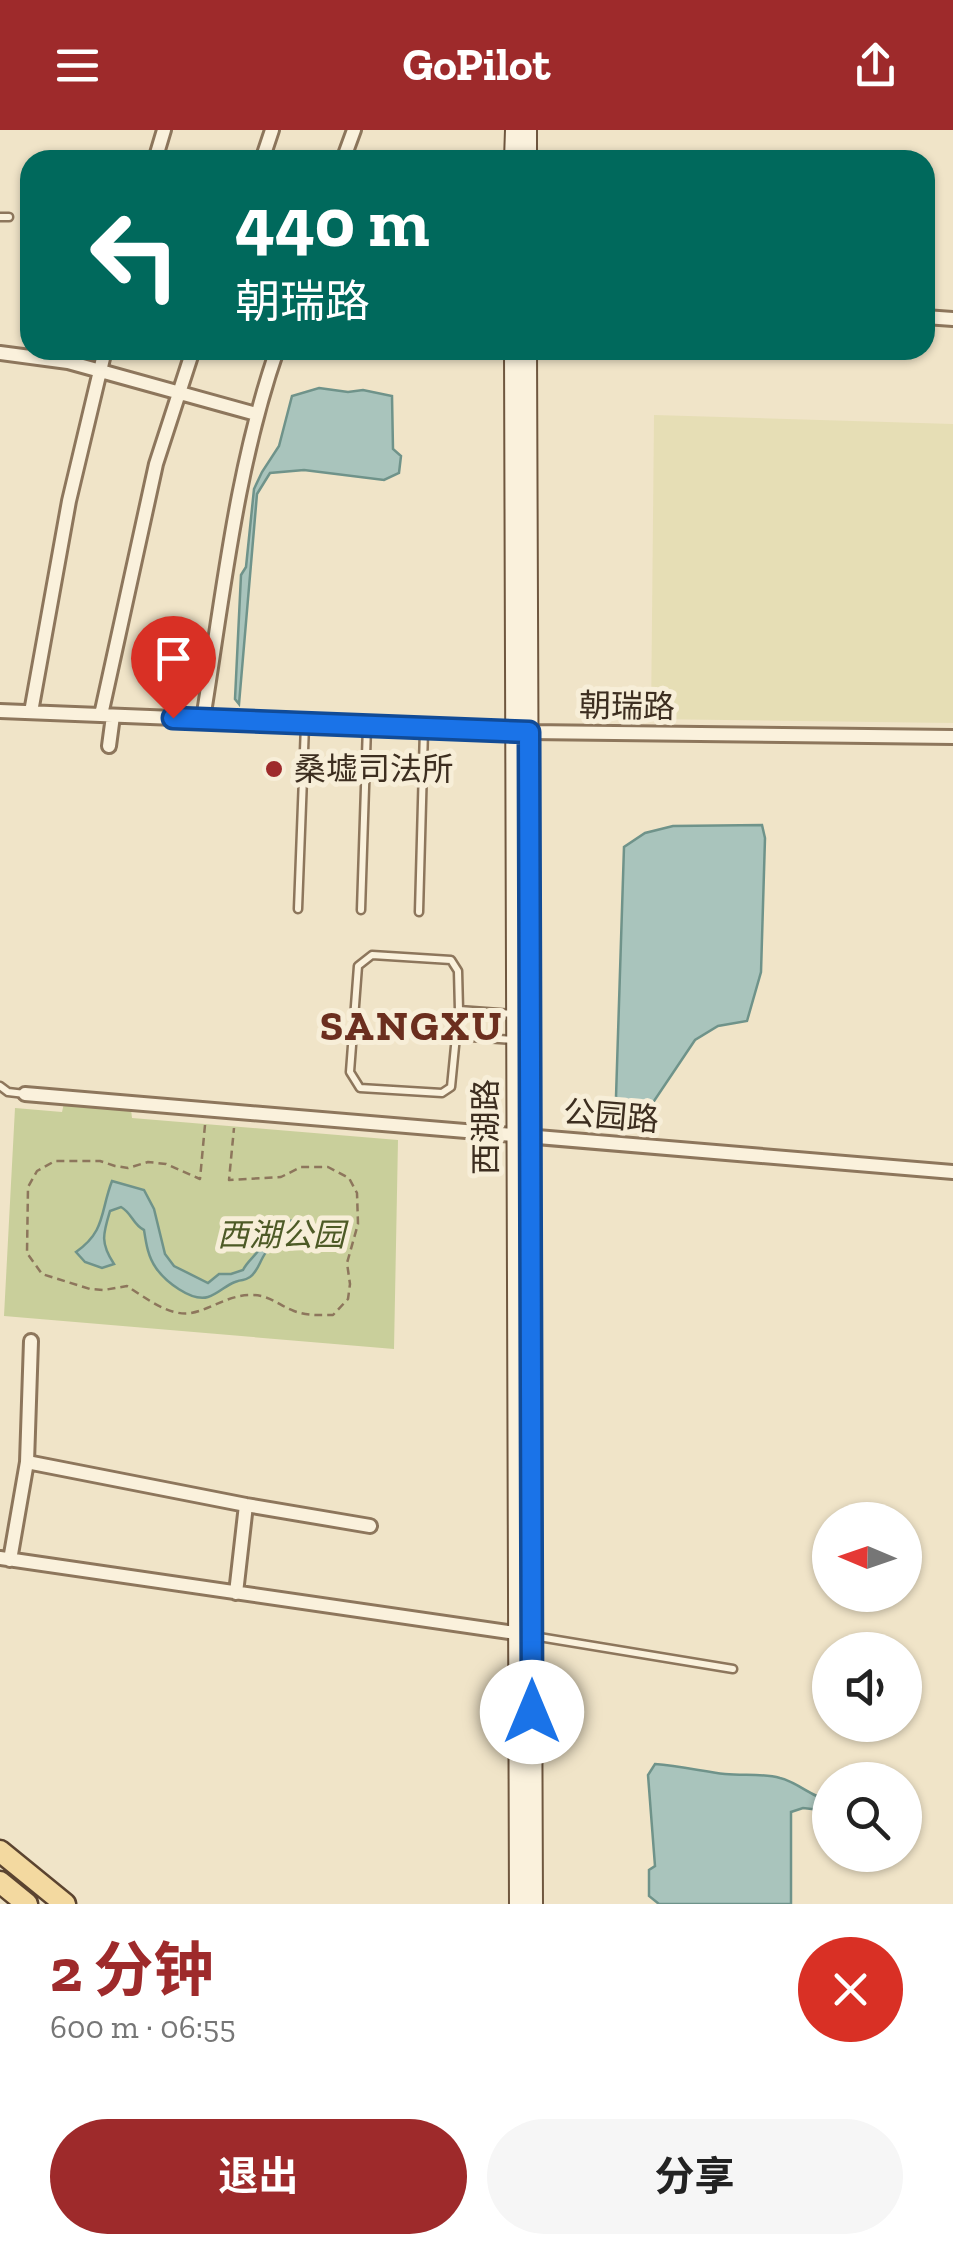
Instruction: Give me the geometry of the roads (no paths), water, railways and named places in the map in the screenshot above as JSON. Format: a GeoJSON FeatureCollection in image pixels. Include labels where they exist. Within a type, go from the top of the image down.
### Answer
{"type":"FeatureCollection","features":[{"type":"Feature","properties":{"kind":"main road","name":"西湖路"},"geometry":{"type":"LineString","coordinates":[[514,360],[521,732],[525,1635],[532,1904]]}},
{"type":"Feature","properties":{"kind":"main road","name":"西湖路"},"geometry":{"type":"LineString","coordinates":[[523,1136],[515,1014],[528,360]]}},
{"type":"Feature","properties":{"kind":"main road","name":"西湖路"},"geometry":{"type":"LineString","coordinates":[[519,1904],[525,1635]]}},
{"type":"Feature","properties":{"kind":"main road"},"geometry":{"type":"LineString","coordinates":[[0,1850],[65,1904]]}},
{"type":"Feature","properties":{"kind":"main road"},"geometry":{"type":"LineString","coordinates":[[0,1882],[27,1904]]}},
{"type":"Feature","properties":{"kind":"street"},"geometry":{"type":"LineString","coordinates":[[53,360],[256,414]]}},
{"type":"Feature","properties":{"kind":"street"},"geometry":{"type":"LineString","coordinates":[[32,712],[69,501],[102,360]]}},
{"type":"Feature","properties":{"kind":"street"},"geometry":{"type":"LineString","coordinates":[[109,746],[107,715],[156,464],[190,360]]}},
{"type":"Feature","properties":{"kind":"street"},"geometry":{"type":"LineString","coordinates":[[203,719],[256,414],[274,360]]}},
{"type":"Feature","properties":{"kind":"street","name":"朝瑞路"},"geometry":{"type":"LineString","coordinates":[[0,711],[521,732],[953,738]]}},
{"type":"Feature","properties":{"kind":"street","name":"公园路"},"geometry":{"type":"LineString","coordinates":[[24,1094],[953,1172]]}},
{"type":"Feature","properties":{"kind":"street"},"geometry":{"type":"LineString","coordinates":[[31,1341],[27,1462],[5,1559],[525,1635]]}},
{"type":"Feature","properties":{"kind":"street"},"geometry":{"type":"LineString","coordinates":[[27,1462],[370,1526]]}},
{"type":"Feature","properties":{"kind":"street"},"geometry":{"type":"LineString","coordinates":[[236,1592],[246,1505]]}},
{"type":"Feature","properties":{"kind":"lane"},"geometry":{"type":"LineString","coordinates":[[298,908],[306,723]]}},
{"type":"Feature","properties":{"kind":"lane"},"geometry":{"type":"LineString","coordinates":[[361,910],[367,726]]}},
{"type":"Feature","properties":{"kind":"lane"},"geometry":{"type":"LineString","coordinates":[[418,912],[424,728]]}},
{"type":"Feature","properties":{"kind":"lane"},"geometry":{"type":"LineString","coordinates":[[515,1014],[459,1010],[458,971],[451,960],[372,955],[358,966],[350,1072],[360,1088],[442,1093],[451,1086],[456,1036],[515,1040]]}},
{"type":"Feature","properties":{"kind":"lane"},"geometry":{"type":"LineString","coordinates":[[0,1086],[8,1092],[24,1094]]}},
{"type":"Feature","properties":{"kind":"lane"},"geometry":{"type":"LineString","coordinates":[[525,1635],[733,1668]]}},
{"type":"Feature","properties":{"kind":"water"},"geometry":{"type":"Polygon","coordinates":[[[319,388],[392,396],[393,449],[401,456],[399,473],[384,480],[304,470],[270,473],[257,494],[239,704],[235,699],[241,575],[246,567],[254,489],[279,446],[292,396],[319,388]]]}},
{"type":"Feature","properties":{"kind":"water"},"geometry":{"type":"Polygon","coordinates":[[[762,825],[765,838],[761,972],[747,1021],[718,1026],[695,1040],[644,1116],[630,1115],[616,1097],[624,847],[645,833],[673,826],[762,825]]]}},
{"type":"Feature","properties":{"kind":"water"},"geometry":{"type":"Polygon","coordinates":[[[112,1181],[144,1190],[154,1209],[165,1254],[174,1266],[208,1283],[219,1274],[243,1270],[265,1236],[279,1223],[296,1221],[308,1225],[305,1237],[291,1240],[288,1227],[274,1240],[250,1277],[208,1297],[194,1296],[160,1273],[149,1255],[144,1230],[121,1207],[110,1211],[104,1232],[106,1250],[114,1264],[102,1268],[85,1262],[76,1252],[93,1236],[112,1181]]]}},
{"type":"Feature","properties":{"kind":"water"},"geometry":{"type":"Polygon","coordinates":[[[655,1764],[773,1776],[812,1793],[812,1809],[791,1812],[791,1904],[659,1904],[649,1896],[649,1870],[655,1866],[648,1775],[655,1764]]]}},
{"type":"Feature","properties":{"kind":"place","name":"桑墟司法所"},"geometry":{"type":"Point","coordinates":[274,769]}},
{"type":"Feature","properties":{"kind":"district","name":"SANGXU"},"geometry":{"type":"Point","coordinates":[412,1025]}},
{"type":"Feature","properties":{"kind":"park label","name":"西湖公园"},"geometry":{"type":"Point","coordinates":[281,1235]}}]}
